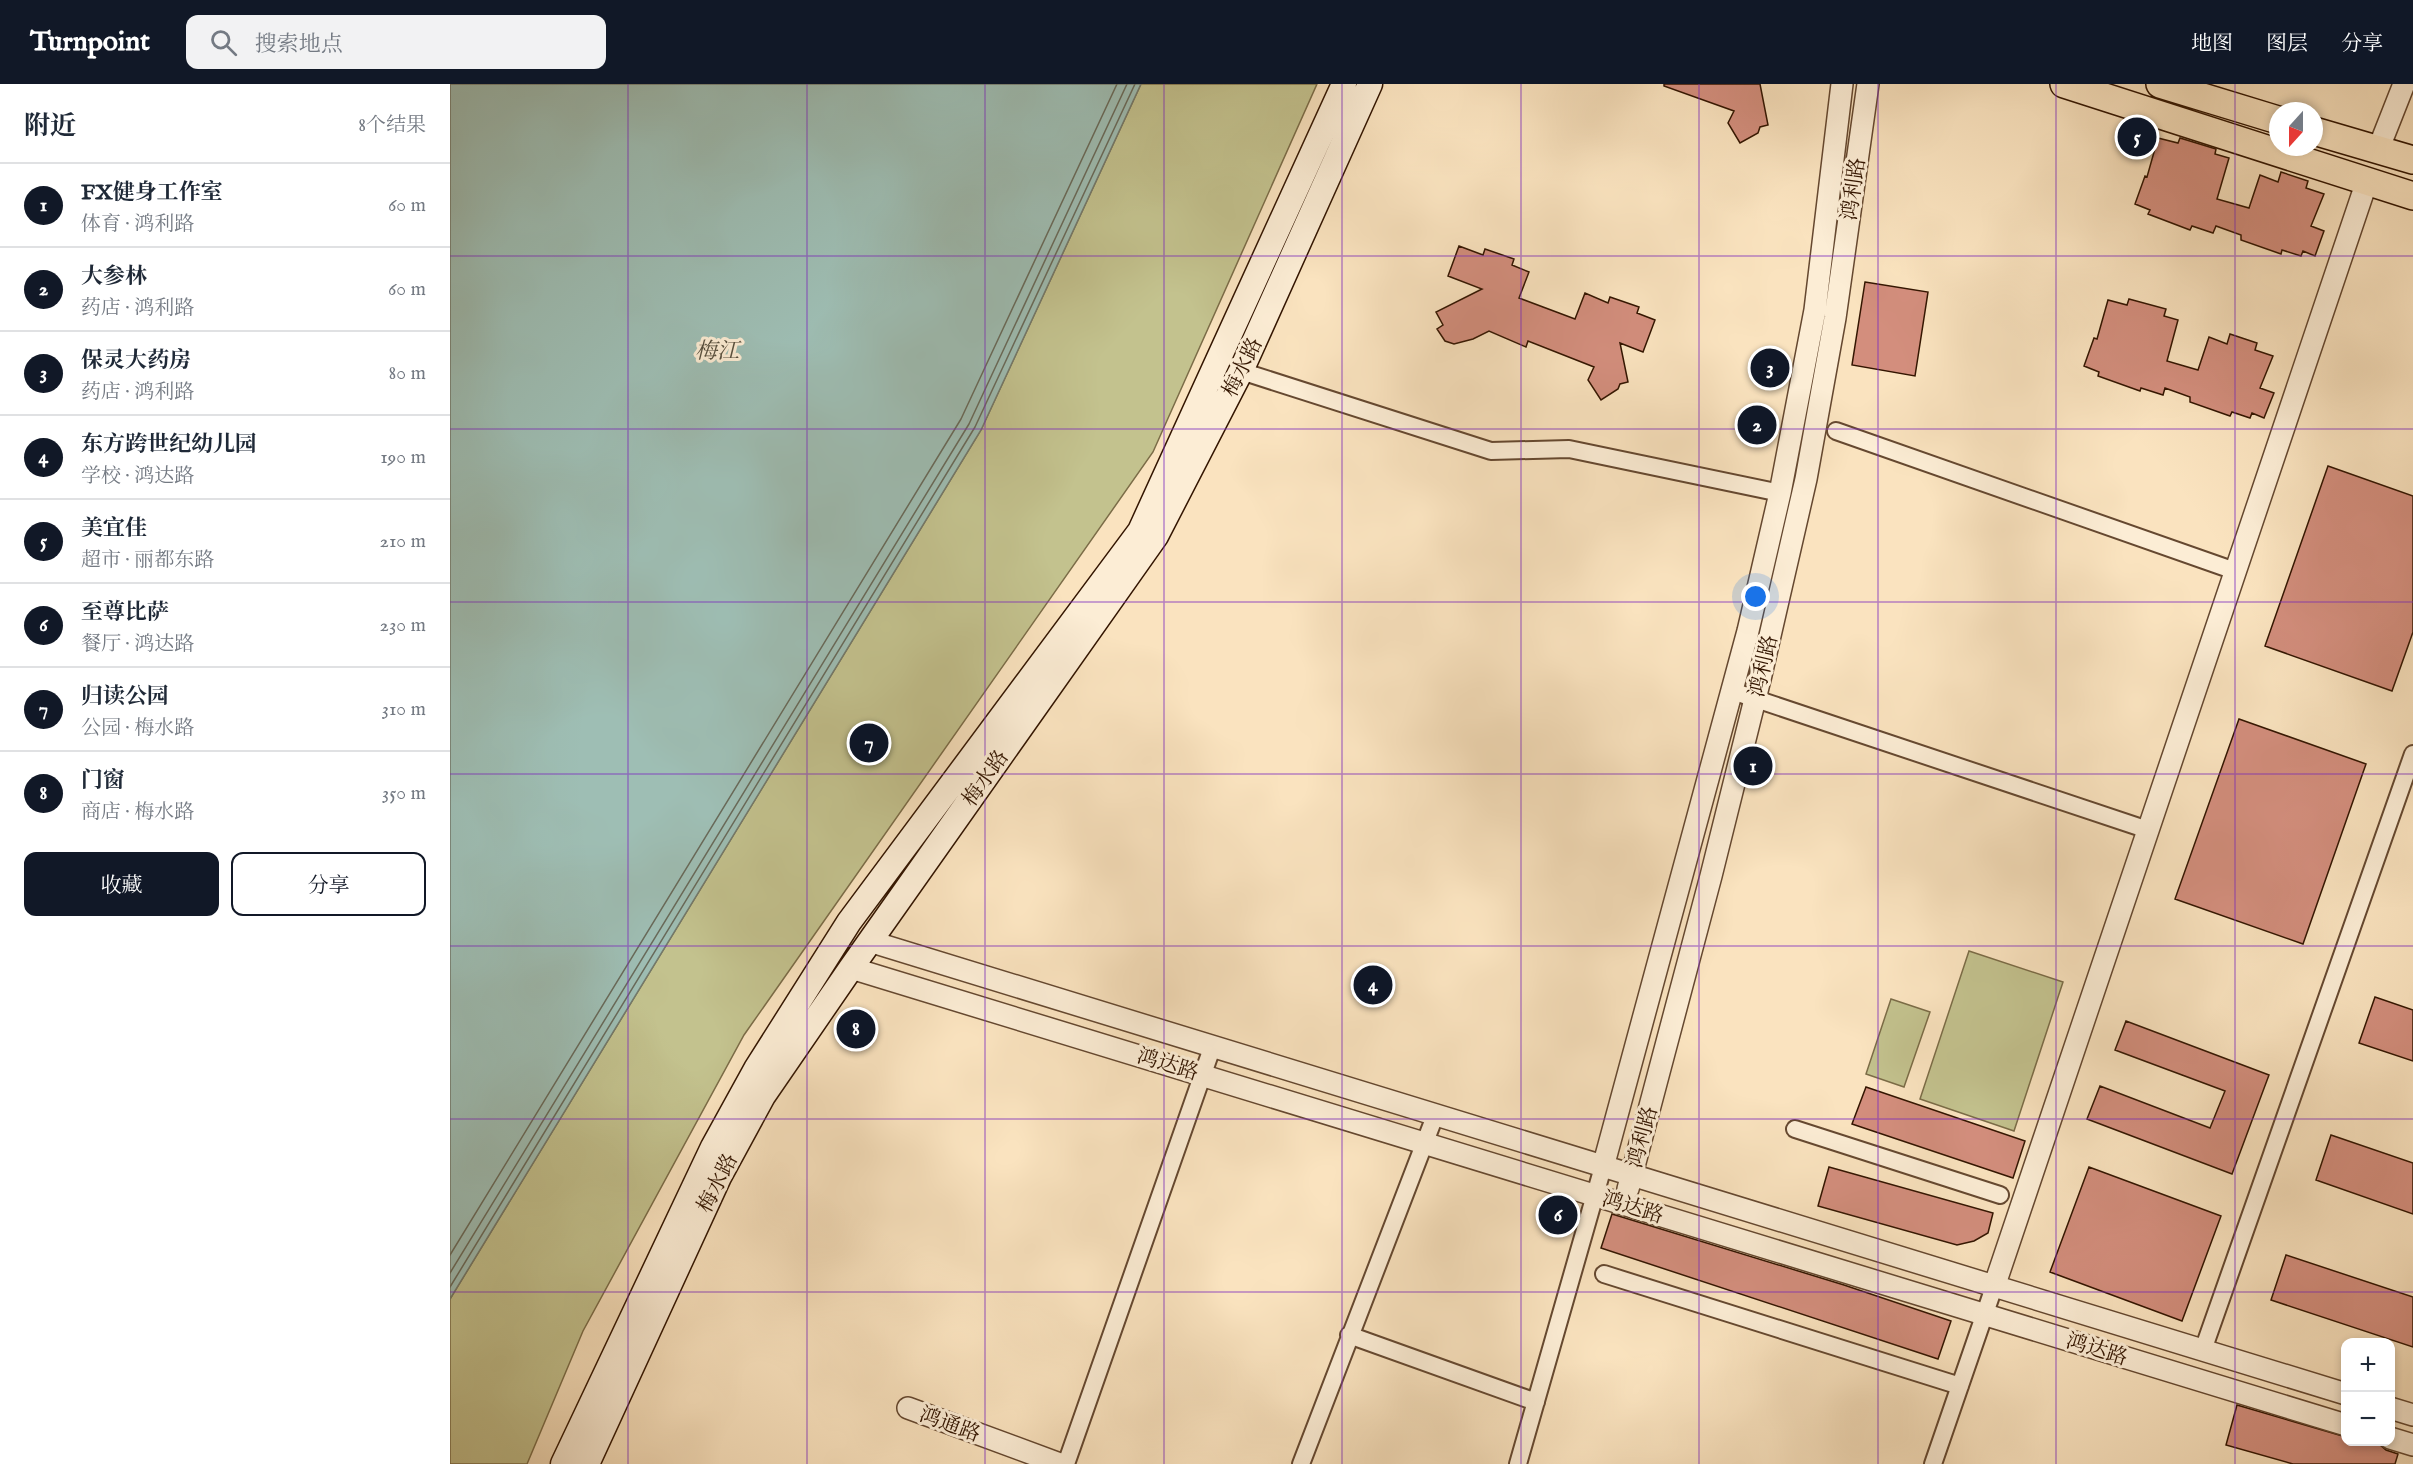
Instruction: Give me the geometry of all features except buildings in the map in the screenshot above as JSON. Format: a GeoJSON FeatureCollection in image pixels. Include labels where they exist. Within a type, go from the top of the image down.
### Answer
{"type":"FeatureCollection","features":[{"type":"Feature","properties":{"kind":"main road","name":"梅水路"},"geometry":{"type":"LineString","coordinates":[[563,1464],[703,1167],[756,1069],[849,921],[1140,531],[1344,84]]}},
{"type":"Feature","properties":{"kind":"main road","name":"梅水路"},"geometry":{"type":"LineString","coordinates":[[587,1464],[719,1177],[763,1096],[869,941],[1156,536],[1241,371],[1370,84]]}},
{"type":"Feature","properties":{"kind":"main road"},"geometry":{"type":"LineString","coordinates":[[2064,84],[2413,196]]}},
{"type":"Feature","properties":{"kind":"main road"},"geometry":{"type":"LineString","coordinates":[[2160,84],[2269,117]]}},
{"type":"Feature","properties":{"kind":"main road"},"geometry":{"type":"LineString","coordinates":[[2323,134],[2413,160]]}},
{"type":"Feature","properties":{"kind":"street","name":"鸿利路"},"geometry":{"type":"LineString","coordinates":[[1603,1167],[1732,691],[1780,493],[1815,310],[1842,84]]}},
{"type":"Feature","properties":{"kind":"street","name":"鸿利路"},"geometry":{"type":"LineString","coordinates":[[1623,1204],[1711,876],[1755,699],[1812,444],[1835,318],[1868,84]]}},
{"type":"Feature","properties":{"kind":"street"},"geometry":{"type":"LineString","coordinates":[[2378,150],[2404,84]]}},
{"type":"Feature","properties":{"kind":"street"},"geometry":{"type":"LineString","coordinates":[[1933,1464],[2367,181]]}},
{"type":"Feature","properties":{"kind":"street"},"geometry":{"type":"LineString","coordinates":[[1241,371],[1491,451],[1569,449],[1780,493]]}},
{"type":"Feature","properties":{"kind":"street"},"geometry":{"type":"LineString","coordinates":[[1836,431],[2235,571]]}},
{"type":"Feature","properties":{"kind":"street"},"geometry":{"type":"LineString","coordinates":[[1732,691],[2148,830]]}},
{"type":"Feature","properties":{"kind":"street"},"geometry":{"type":"LineString","coordinates":[[2203,1350],[2413,754]]}},
{"type":"Feature","properties":{"kind":"street","name":"鸿达路"},"geometry":{"type":"LineString","coordinates":[[869,941],[2341,1392]]}},
{"type":"Feature","properties":{"kind":"street","name":"鸿达路"},"geometry":{"type":"LineString","coordinates":[[851,968],[2341,1423]]}},
{"type":"Feature","properties":{"kind":"street"},"geometry":{"type":"LineString","coordinates":[[1066,1464],[1212,1048]]}},
{"type":"Feature","properties":{"kind":"street"},"geometry":{"type":"LineString","coordinates":[[1301,1464],[1435,1116]]}},
{"type":"Feature","properties":{"kind":"street"},"geometry":{"type":"LineString","coordinates":[[1796,1129],[2000,1195]]}},
{"type":"Feature","properties":{"kind":"street"},"geometry":{"type":"LineString","coordinates":[[1518,1464],[1603,1167]]}},
{"type":"Feature","properties":{"kind":"street"},"geometry":{"type":"LineString","coordinates":[[1604,1274],[1960,1386]]}},
{"type":"Feature","properties":{"kind":"street"},"geometry":{"type":"LineString","coordinates":[[1349,1335],[1536,1402]]}},
{"type":"Feature","properties":{"kind":"street","name":"鸿通路"},"geometry":{"type":"LineString","coordinates":[[908,1408],[1060,1464]]}},
{"type":"Feature","properties":{"kind":"street"},"geometry":{"type":"LineString","coordinates":[[2395,1409],[2413,1415]]}},
{"type":"Feature","properties":{"kind":"street"},"geometry":{"type":"LineString","coordinates":[[2395,1439],[2413,1445]]}},
{"type":"Feature","properties":{"kind":"shaded area"},"geometry":{"type":"Polygon","coordinates":[[[1141,84],[1317,84],[1153,452],[744,1035],[583,1331],[527,1464],[450,1464],[450,1299],[981,430],[1141,84]]]}},
{"type":"Feature","properties":{"kind":"shaded area"},"geometry":{"type":"Polygon","coordinates":[[[1969,951],[2063,982],[2014,1131],[1920,1099],[1969,951]]]}},
{"type":"Feature","properties":{"kind":"shaded area"},"geometry":{"type":"Polygon","coordinates":[[[1891,999],[1930,1012],[1904,1087],[1866,1074],[1891,999]]]}},
{"type":"Feature","properties":{"kind":"water","name":"梅江"},"geometry":{"type":"Polygon","coordinates":[[[450,84],[1141,84],[981,430],[450,1299],[450,84]]]}},
{"type":"Feature","properties":{"kind":"place","name":"美宜佳"},"geometry":{"type":"Point","coordinates":[2137,137]}},
{"type":"Feature","properties":{"kind":"place","name":"保灵大药房"},"geometry":{"type":"Point","coordinates":[1770,368]}},
{"type":"Feature","properties":{"kind":"place","name":"大参林"},"geometry":{"type":"Point","coordinates":[1757,425]}},
{"type":"Feature","properties":{"kind":"place","name":"归读公园"},"geometry":{"type":"Point","coordinates":[869,743]}},
{"type":"Feature","properties":{"kind":"place","name":"FX健身工作室"},"geometry":{"type":"Point","coordinates":[1753,766]}},
{"type":"Feature","properties":{"kind":"place","name":"东方跨世纪幼儿园"},"geometry":{"type":"Point","coordinates":[1373,985]}},
{"type":"Feature","properties":{"kind":"place","name":"门窗"},"geometry":{"type":"Point","coordinates":[856,1029]}},
{"type":"Feature","properties":{"kind":"place","name":"至尊比萨"},"geometry":{"type":"Point","coordinates":[1558,1215]}}]}
